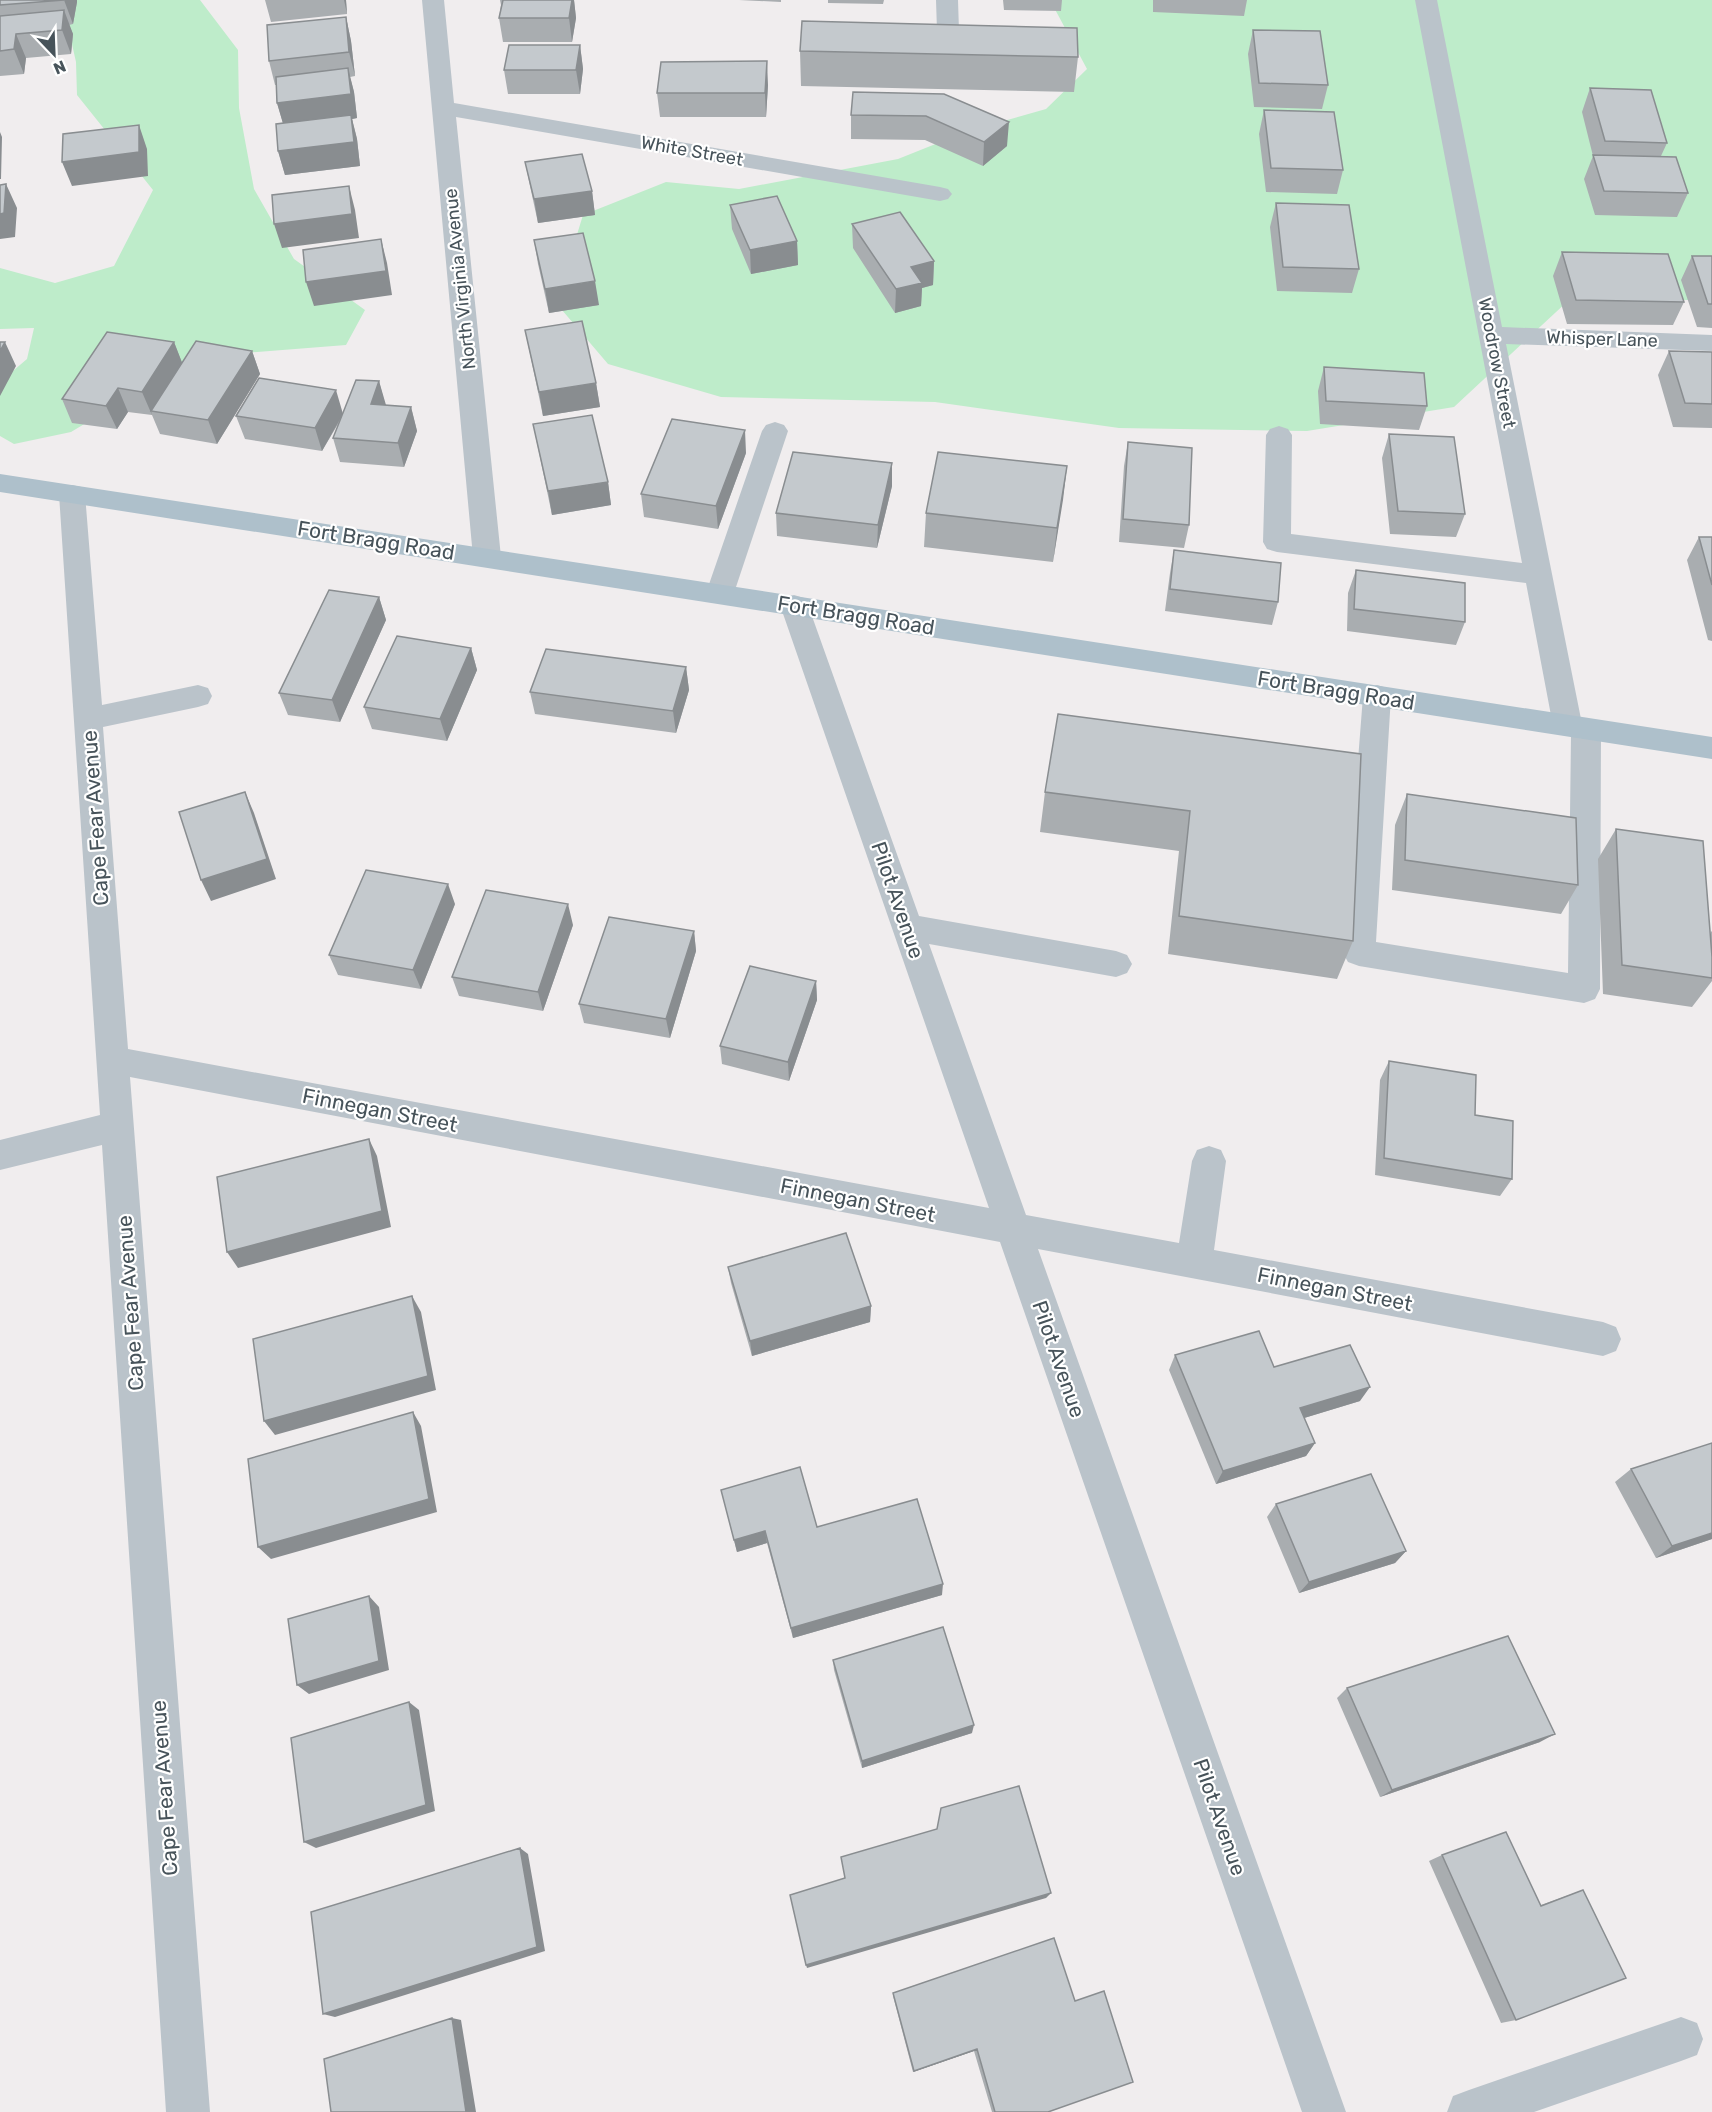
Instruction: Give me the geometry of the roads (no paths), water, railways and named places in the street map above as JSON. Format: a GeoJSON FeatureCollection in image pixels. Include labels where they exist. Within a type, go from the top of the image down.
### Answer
{"type":"FeatureCollection","features":[{"type":"Feature","properties":{"kind":"main road","name":"Fort Bragg Road"},"geometry":{"type":"LineString","coordinates":[[0,483],[1712,748]]}},
{"type":"Feature","properties":{"kind":"street","name":"North Virginia Avenue"},"geometry":{"type":"LineString","coordinates":[[433,0],[487,557]]}},
{"type":"Feature","properties":{"kind":"street"},"geometry":{"type":"LineString","coordinates":[[947,0],[948,31]]}},
{"type":"Feature","properties":{"kind":"street","name":"Woodrow Street"},"geometry":{"type":"LineString","coordinates":[[1377,696],[1359,952],[1584,989],[1577,727],[1539,575],[1426,0]]}},
{"type":"Feature","properties":{"kind":"street"},"geometry":{"type":"LineString","coordinates":[[925,30],[971,32]]}},
{"type":"Feature","properties":{"kind":"street","name":"White Street"},"geometry":{"type":"LineString","coordinates":[[444,108],[940,195]]}},
{"type":"Feature","properties":{"kind":"street","name":"Whisper Lane"},"geometry":{"type":"LineString","coordinates":[[1491,335],[1712,343]]}},
{"type":"Feature","properties":{"kind":"street"},"geometry":{"type":"LineString","coordinates":[[720,593],[776,431]]}},
{"type":"Feature","properties":{"kind":"street"},"geometry":{"type":"LineString","coordinates":[[1279,435],[1276,542],[1539,575]]}},
{"type":"Feature","properties":{"kind":"street","name":"Cape Fear Avenue"},"geometry":{"type":"LineString","coordinates":[[72,494],[188,2112]]}},
{"type":"Feature","properties":{"kind":"street","name":"Pilot Avenue"},"geometry":{"type":"LineString","coordinates":[[794,605],[1324,2112]]}},
{"type":"Feature","properties":{"kind":"street"},"geometry":{"type":"LineString","coordinates":[[88,719],[198,696]]}},
{"type":"Feature","properties":{"kind":"street"},"geometry":{"type":"LineString","coordinates":[[907,927],[1116,964]]}},
{"type":"Feature","properties":{"kind":"street","name":"Finnegan Street"},"geometry":{"type":"LineString","coordinates":[[113,1060],[1603,1339]]}},
{"type":"Feature","properties":{"kind":"street"},"geometry":{"type":"LineString","coordinates":[[0,1155],[117,1126]]}},
{"type":"Feature","properties":{"kind":"street"},"geometry":{"type":"LineString","coordinates":[[1194,1263],[1209,1161]]}},
{"type":"Feature","properties":{"kind":"street"},"geometry":{"type":"LineString","coordinates":[[1469,2112],[1681,2039]]}}]}
